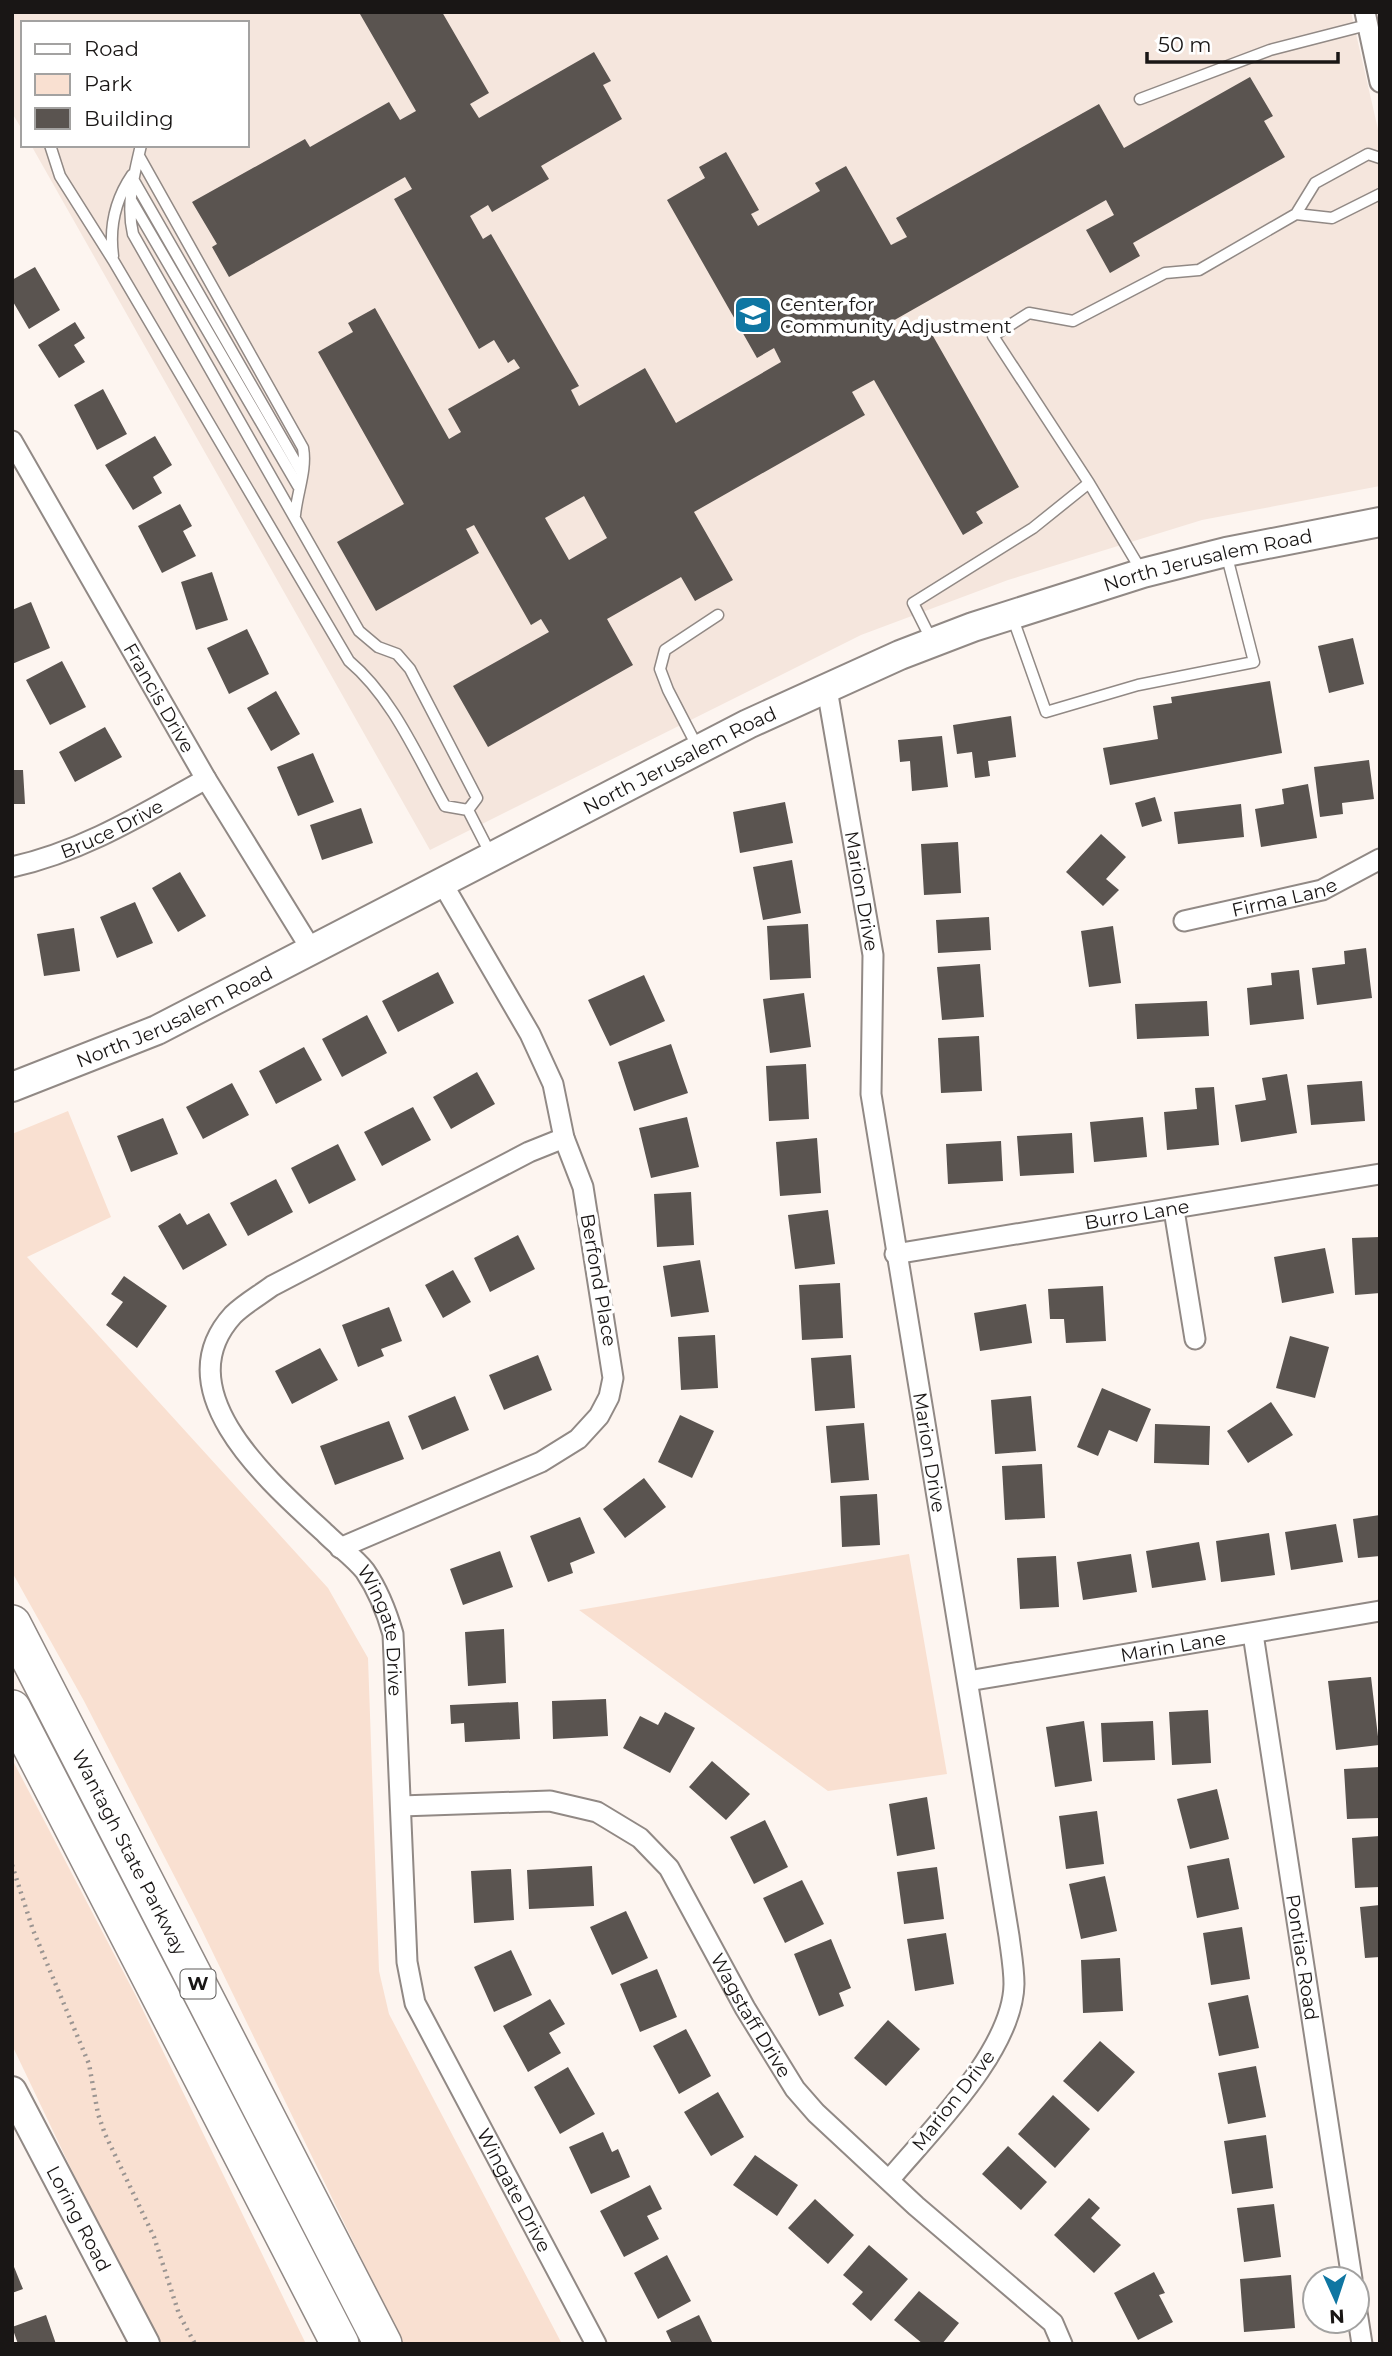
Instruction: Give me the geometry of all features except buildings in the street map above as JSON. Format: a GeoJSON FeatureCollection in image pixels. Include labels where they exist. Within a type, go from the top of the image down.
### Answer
{"type":"FeatureCollection","features":[{"type":"Feature","properties":{"kind":"highway","name":"Wantagh State Parkway"},"geometry":{"type":"LineString","coordinates":[[12,1624],[383,2344]]}},
{"type":"Feature","properties":{"kind":"highway","name":"Wantagh State Parkway"},"geometry":{"type":"LineString","coordinates":[[12,1709],[340,2344]]}},
{"type":"Feature","properties":{"kind":"main road","name":"North Jerusalem Road"},"geometry":{"type":"LineString","coordinates":[[12,1087],[157,1030],[699,749],[933,643],[1143,573],[1226,552],[1380,522]]}},
{"type":"Feature","properties":{"kind":"main road","name":"Loring Road"},"geometry":{"type":"LineString","coordinates":[[12,2091],[145,2344]]}},
{"type":"Feature","properties":{"kind":"street"},"geometry":{"type":"LineString","coordinates":[[1366,19],[1380,82]]}},
{"type":"Feature","properties":{"kind":"street","name":"Francis Drive"},"geometry":{"type":"LineString","coordinates":[[12,441],[206,779],[312,949]]}},
{"type":"Feature","properties":{"kind":"street","name":"Marion Drive"},"geometry":{"type":"LineString","coordinates":[[827,689],[873,955],[871,1094],[895,1254],[1009,1936],[1014,1987],[1003,2029],[986,2062],[890,2179]]}},
{"type":"Feature","properties":{"kind":"street","name":"Bruce Drive"},"geometry":{"type":"LineString","coordinates":[[12,867],[46,859],[93,842],[206,779]]}},
{"type":"Feature","properties":{"kind":"street","name":"Firma Lane"},"geometry":{"type":"LineString","coordinates":[[1184,920],[1322,890],[1380,859]]}},
{"type":"Feature","properties":{"kind":"street","name":"Berfond Place"},"geometry":{"type":"LineString","coordinates":[[340,1548],[541,1462],[578,1439],[599,1416],[609,1397],[613,1378],[612,1355],[583,1187],[565,1138],[553,1084],[530,1034],[441,881]]}},
{"type":"Feature","properties":{"kind":"street","name":"Wingate Drive"},"geometry":{"type":"LineString","coordinates":[[565,1138],[529,1152],[272,1286],[234,1315],[217,1339],[208,1372],[216,1408],[234,1437],[277,1486],[364,1571],[386,1611],[393,1634],[407,1962],[415,2003],[596,2344]]}},
{"type":"Feature","properties":{"kind":"street","name":"Burro Lane"},"geometry":{"type":"LineString","coordinates":[[895,1254],[1380,1174]]}},
{"type":"Feature","properties":{"kind":"street"},"geometry":{"type":"LineString","coordinates":[[1174,1210],[1195,1339]]}},
{"type":"Feature","properties":{"kind":"street","name":"Marin Lane"},"geometry":{"type":"LineString","coordinates":[[968,1681],[1380,1611]]}},
{"type":"Feature","properties":{"kind":"street","name":"Pontiac Road"},"geometry":{"type":"LineString","coordinates":[[1253,1634],[1350,2265]]}},
{"type":"Feature","properties":{"kind":"street","name":"Wagstaff Drive"},"geometry":{"type":"LineString","coordinates":[[401,1806],[550,1801],[597,1812],[640,1838],[669,1868],[745,2008],[795,2089],[816,2113],[916,2206],[1053,2323],[1062,2344]]}},
{"type":"Feature","properties":{"kind":"lane"},"geometry":{"type":"LineString","coordinates":[[1140,99],[1270,50],[1366,19]]}},
{"type":"Feature","properties":{"kind":"lane"},"geometry":{"type":"LineString","coordinates":[[51,147],[60,176],[113,260],[349,660],[370,678],[445,806],[468,810]]}},
{"type":"Feature","properties":{"kind":"lane"},"geometry":{"type":"LineString","coordinates":[[140,151],[133,179],[130,220],[138,244],[359,631],[378,647],[397,654],[410,669],[477,798],[468,810]]}},
{"type":"Feature","properties":{"kind":"lane"},"geometry":{"type":"LineString","coordinates":[[140,151],[303,447],[306,463],[298,486],[295,516]]}},
{"type":"Feature","properties":{"kind":"lane"},"geometry":{"type":"LineString","coordinates":[[1143,573],[1089,482],[993,336],[1029,313],[1073,321],[1166,273],[1199,270],[1296,214],[1315,183],[1367,153],[1380,158]]}},
{"type":"Feature","properties":{"kind":"lane"},"geometry":{"type":"LineString","coordinates":[[113,260],[113,219],[118,194],[136,168]]}},
{"type":"Feature","properties":{"kind":"lane"},"geometry":{"type":"LineString","coordinates":[[133,179],[302,472]]}},
{"type":"Feature","properties":{"kind":"lane"},"geometry":{"type":"LineString","coordinates":[[1296,214],[1332,218],[1380,194]]}},
{"type":"Feature","properties":{"kind":"lane"},"geometry":{"type":"LineString","coordinates":[[131,200],[298,486]]}},
{"type":"Feature","properties":{"kind":"lane"},"geometry":{"type":"LineString","coordinates":[[933,643],[912,603],[1033,528],[1089,482]]}},
{"type":"Feature","properties":{"kind":"lane"},"geometry":{"type":"LineString","coordinates":[[1012,615],[1046,712],[1138,685],[1254,662],[1226,552]]}},
{"type":"Feature","properties":{"kind":"lane"},"geometry":{"type":"LineString","coordinates":[[699,749],[667,690],[660,669],[666,650],[718,615]]}},
{"type":"Feature","properties":{"kind":"lane"},"geometry":{"type":"LineString","coordinates":[[468,810],[491,855]]}},
{"type":"Feature","properties":{"kind":"path"},"geometry":{"type":"LineString","coordinates":[[12,1865],[33,1930],[89,2064],[98,2114],[105,2134],[153,2237],[179,2314],[195,2344]]}},
{"type":"Feature","properties":{"kind":"shaded area","name":"Center for Community Adjustment"},"geometry":{"type":"Polygon","coordinates":[[[12,12],[1351,12],[1380,138],[1380,486],[1202,520],[1008,580],[861,635],[430,850],[32,147],[248,147],[248,21],[21,21],[21,128],[12,113],[12,12]]]}},
{"type":"Feature","properties":{"kind":"green space"},"geometry":{"type":"Polygon","coordinates":[[[68,1111],[111,1217],[27,1257],[328,1588],[368,1658],[379,1971],[389,2014],[562,2344],[403,2344],[196,1918],[84,1701],[12,1572],[12,1134],[68,1111]]]}},
{"type":"Feature","properties":{"kind":"green space"},"geometry":{"type":"Polygon","coordinates":[[[909,1554],[947,1774],[828,1791],[579,1610],[909,1554]]]}},
{"type":"Feature","properties":{"kind":"green space"},"geometry":{"type":"Polygon","coordinates":[[[12,1759],[137,1998],[306,2344],[159,2344],[107,2244],[12,2045],[12,1759]]]}},
{"type":"Feature","properties":{"kind":"place","name":"Center for Community Adjustment"},"geometry":{"type":"Point","coordinates":[753,315]}}]}
